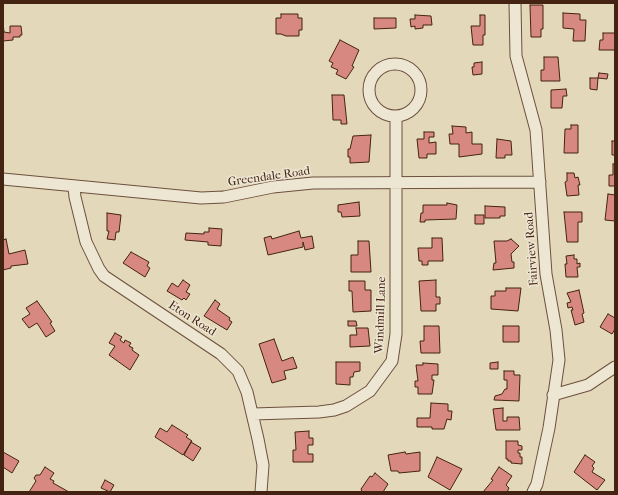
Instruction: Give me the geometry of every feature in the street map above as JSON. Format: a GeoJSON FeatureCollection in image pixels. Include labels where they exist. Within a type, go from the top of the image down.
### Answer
{"type":"FeatureCollection","features":[{"type":"Feature","properties":{"kind":"street","name":"Fairview Road"},"geometry":{"type":"LineString","coordinates":[[515,3],[516,56],[536,130],[546,274],[556,330],[558,360],[552,395],[549,428],[537,484],[533,492]]}},
{"type":"Feature","properties":{"kind":"street"},"geometry":{"type":"LineString","coordinates":[[398,64],[412,71],[420,85],[418,102],[413,109],[396,116],[384,114],[378,109],[372,102],[369,92],[370,84],[376,72],[390,65],[398,64]]}},
{"type":"Feature","properties":{"kind":"street","name":"Windmill Lane"},"geometry":{"type":"LineString","coordinates":[[253,414],[334,410],[357,401],[370,391],[387,370],[394,354],[396,334],[396,116]]}},
{"type":"Feature","properties":{"kind":"street","name":"Greendale Road"},"geometry":{"type":"LineString","coordinates":[[3,179],[201,198],[224,197],[273,187],[313,183],[540,182]]}},
{"type":"Feature","properties":{"kind":"street","name":"Eton Road"},"geometry":{"type":"LineString","coordinates":[[74,187],[86,242],[99,269],[110,281],[227,359],[242,379],[253,414],[263,465],[261,492]]}},
{"type":"Feature","properties":{"kind":"street"},"geometry":{"type":"LineString","coordinates":[[552,395],[588,385],[615,367]]}},
{"type":"Feature","properties":{"kind":"building"},"geometry":{"type":"Polygon","coordinates":[[[530,5],[543,5],[543,29],[541,29],[541,37],[531,37],[530,5]]]}},
{"type":"Feature","properties":{"kind":"building"},"geometry":{"type":"Polygon","coordinates":[[[563,13],[580,14],[580,20],[586,20],[585,41],[573,41],[574,29],[563,28],[563,13]]]}},
{"type":"Feature","properties":{"kind":"building"},"geometry":{"type":"Polygon","coordinates":[[[281,14],[298,14],[298,18],[302,18],[302,30],[299,30],[299,36],[276,34],[276,18],[281,18],[281,14]]]}},
{"type":"Feature","properties":{"kind":"building"},"geometry":{"type":"Polygon","coordinates":[[[415,15],[431,16],[432,25],[423,25],[423,28],[415,29],[415,26],[411,27],[410,19],[415,19],[415,15]]]}},
{"type":"Feature","properties":{"kind":"building"},"geometry":{"type":"Polygon","coordinates":[[[480,15],[485,15],[485,35],[483,35],[483,45],[473,45],[471,26],[480,26],[480,15]]]}},
{"type":"Feature","properties":{"kind":"building"},"geometry":{"type":"Polygon","coordinates":[[[374,18],[396,18],[396,28],[374,29],[374,18]]]}},
{"type":"Feature","properties":{"kind":"building"},"geometry":{"type":"Polygon","coordinates":[[[3,23],[4,32],[10,33],[10,26],[21,26],[22,35],[20,35],[20,37],[13,37],[13,40],[3,41],[3,23]]]}},
{"type":"Feature","properties":{"kind":"building"},"geometry":{"type":"Polygon","coordinates":[[[603,33],[615,33],[615,50],[599,50],[600,40],[603,40],[603,33]]]}},
{"type":"Feature","properties":{"kind":"building"},"geometry":{"type":"Polygon","coordinates":[[[340,40],[359,50],[352,66],[354,67],[346,79],[336,74],[338,70],[331,67],[333,63],[329,61],[340,40]]]}},
{"type":"Feature","properties":{"kind":"building"},"geometry":{"type":"Polygon","coordinates":[[[544,57],[558,57],[560,81],[541,81],[541,70],[544,70],[544,57]]]}},
{"type":"Feature","properties":{"kind":"building"},"geometry":{"type":"Polygon","coordinates":[[[482,62],[482,74],[473,75],[472,67],[474,67],[474,63],[482,62]]]}},
{"type":"Feature","properties":{"kind":"building"},"geometry":{"type":"Polygon","coordinates":[[[599,73],[608,74],[607,79],[598,78],[599,73]]]}},
{"type":"Feature","properties":{"kind":"building"},"geometry":{"type":"Polygon","coordinates":[[[590,78],[598,78],[597,90],[590,89],[590,78]]]}},
{"type":"Feature","properties":{"kind":"building"},"geometry":{"type":"Polygon","coordinates":[[[566,89],[567,96],[563,96],[562,108],[551,108],[551,90],[566,89]]]}},
{"type":"Feature","properties":{"kind":"building"},"geometry":{"type":"Polygon","coordinates":[[[332,95],[344,95],[347,124],[341,124],[341,120],[333,120],[332,95]]]}},
{"type":"Feature","properties":{"kind":"building"},"geometry":{"type":"Polygon","coordinates":[[[571,125],[578,125],[578,153],[564,153],[565,129],[571,129],[571,125]]]}},
{"type":"Feature","properties":{"kind":"building"},"geometry":{"type":"Polygon","coordinates":[[[452,126],[466,127],[466,133],[472,132],[472,144],[482,144],[482,154],[459,157],[459,144],[450,144],[449,134],[453,134],[452,126]]]}},
{"type":"Feature","properties":{"kind":"building"},"geometry":{"type":"Polygon","coordinates":[[[424,132],[434,132],[434,137],[429,137],[429,143],[436,142],[436,154],[427,154],[427,158],[419,158],[417,139],[424,139],[424,132]]]}},
{"type":"Feature","properties":{"kind":"building"},"geometry":{"type":"Polygon","coordinates":[[[371,135],[369,162],[350,163],[348,149],[350,149],[353,136],[371,135]]]}},
{"type":"Feature","properties":{"kind":"building"},"geometry":{"type":"Polygon","coordinates":[[[497,139],[511,141],[512,155],[505,155],[505,158],[496,158],[497,139]]]}},
{"type":"Feature","properties":{"kind":"building"},"geometry":{"type":"Polygon","coordinates":[[[612,141],[615,141],[615,155],[612,155],[612,141]]]}},
{"type":"Feature","properties":{"kind":"building"},"geometry":{"type":"Polygon","coordinates":[[[613,164],[615,164],[615,186],[609,186],[609,175],[613,175],[613,164]]]}},
{"type":"Feature","properties":{"kind":"building"},"geometry":{"type":"Polygon","coordinates":[[[567,173],[574,173],[575,178],[578,177],[580,185],[578,185],[579,195],[567,196],[565,182],[567,181],[567,173]]]}},
{"type":"Feature","properties":{"kind":"building"},"geometry":{"type":"Polygon","coordinates":[[[608,194],[615,195],[615,221],[605,220],[608,194]]]}},
{"type":"Feature","properties":{"kind":"building"},"geometry":{"type":"Polygon","coordinates":[[[359,202],[360,216],[342,217],[341,212],[338,212],[338,205],[359,202]]]}},
{"type":"Feature","properties":{"kind":"building"},"geometry":{"type":"Polygon","coordinates":[[[447,203],[457,205],[456,219],[425,220],[425,222],[420,222],[421,213],[423,213],[423,205],[447,205],[447,203]]]}},
{"type":"Feature","properties":{"kind":"building"},"geometry":{"type":"Polygon","coordinates":[[[485,206],[505,207],[505,216],[500,216],[500,218],[485,218],[485,206]]]}},
{"type":"Feature","properties":{"kind":"building"},"geometry":{"type":"Polygon","coordinates":[[[564,212],[582,212],[582,222],[578,222],[578,242],[567,242],[564,212]]]}},
{"type":"Feature","properties":{"kind":"building"},"geometry":{"type":"Polygon","coordinates":[[[107,213],[121,215],[119,232],[116,232],[115,240],[107,239],[109,231],[107,231],[107,213]]]}},
{"type":"Feature","properties":{"kind":"building"},"geometry":{"type":"Polygon","coordinates":[[[475,215],[484,215],[484,224],[475,224],[475,215]]]}},
{"type":"Feature","properties":{"kind":"building"},"geometry":{"type":"Polygon","coordinates":[[[209,228],[222,229],[221,246],[208,245],[208,242],[185,240],[186,233],[204,234],[204,232],[209,232],[209,228]]]}},
{"type":"Feature","properties":{"kind":"building"},"geometry":{"type":"Polygon","coordinates":[[[299,231],[301,238],[312,236],[314,248],[305,250],[303,242],[303,247],[268,255],[264,238],[271,236],[272,239],[299,231]]]}},
{"type":"Feature","properties":{"kind":"building"},"geometry":{"type":"Polygon","coordinates":[[[432,238],[442,238],[443,261],[428,261],[428,265],[422,265],[422,261],[419,261],[418,248],[432,248],[432,238]]]}},
{"type":"Feature","properties":{"kind":"building"},"geometry":{"type":"Polygon","coordinates":[[[6,239],[9,254],[25,250],[28,264],[11,266],[11,268],[3,270],[3,240],[6,239]]]}},
{"type":"Feature","properties":{"kind":"building"},"geometry":{"type":"Polygon","coordinates":[[[511,239],[519,246],[511,254],[512,262],[514,262],[514,268],[493,270],[494,263],[496,263],[494,241],[507,241],[511,239]]]}},
{"type":"Feature","properties":{"kind":"building"},"geometry":{"type":"Polygon","coordinates":[[[358,241],[369,241],[371,272],[351,272],[351,255],[358,255],[358,241]]]}},
{"type":"Feature","properties":{"kind":"building"},"geometry":{"type":"Polygon","coordinates":[[[131,252],[149,262],[147,266],[150,268],[145,277],[123,263],[131,252]]]}},
{"type":"Feature","properties":{"kind":"building"},"geometry":{"type":"Polygon","coordinates":[[[574,255],[574,259],[577,259],[577,264],[580,263],[580,267],[577,267],[578,277],[566,277],[566,256],[574,255]]]}},
{"type":"Feature","properties":{"kind":"building"},"geometry":{"type":"Polygon","coordinates":[[[183,280],[190,285],[186,292],[190,294],[186,300],[184,298],[182,300],[167,291],[172,283],[178,287],[183,280]]]}},
{"type":"Feature","properties":{"kind":"building"},"geometry":{"type":"Polygon","coordinates":[[[436,280],[436,297],[440,297],[440,304],[436,304],[436,311],[421,311],[419,281],[436,280]]]}},
{"type":"Feature","properties":{"kind":"building"},"geometry":{"type":"Polygon","coordinates":[[[349,281],[365,281],[365,290],[371,290],[371,311],[353,312],[352,291],[349,291],[349,281]]]}},
{"type":"Feature","properties":{"kind":"building"},"geometry":{"type":"Polygon","coordinates":[[[506,288],[521,288],[518,311],[491,309],[491,296],[495,296],[495,291],[506,291],[506,288]]]}},
{"type":"Feature","properties":{"kind":"building"},"geometry":{"type":"Polygon","coordinates":[[[579,290],[584,313],[582,314],[584,322],[575,325],[571,310],[573,310],[572,307],[568,308],[567,303],[571,302],[567,293],[579,290]]]}},
{"type":"Feature","properties":{"kind":"building"},"geometry":{"type":"Polygon","coordinates":[[[215,300],[220,304],[217,309],[230,318],[229,320],[232,322],[227,330],[204,316],[215,300]]]}},
{"type":"Feature","properties":{"kind":"building"},"geometry":{"type":"Polygon","coordinates":[[[37,301],[52,322],[50,323],[55,331],[46,337],[37,323],[29,328],[22,319],[30,314],[26,308],[37,301]]]}},
{"type":"Feature","properties":{"kind":"building"},"geometry":{"type":"Polygon","coordinates":[[[608,314],[615,318],[615,329],[612,334],[600,327],[608,314]]]}},
{"type":"Feature","properties":{"kind":"building"},"geometry":{"type":"Polygon","coordinates":[[[348,321],[356,321],[357,326],[348,326],[348,321]]]}},
{"type":"Feature","properties":{"kind":"building"},"geometry":{"type":"Polygon","coordinates":[[[424,326],[439,326],[440,353],[421,353],[420,341],[424,341],[424,326]]]}},
{"type":"Feature","properties":{"kind":"building"},"geometry":{"type":"Polygon","coordinates":[[[503,326],[519,326],[519,342],[503,342],[503,326]]]}},
{"type":"Feature","properties":{"kind":"building"},"geometry":{"type":"Polygon","coordinates":[[[356,328],[368,328],[370,346],[350,347],[350,335],[357,335],[356,328]]]}},
{"type":"Feature","properties":{"kind":"building"},"geometry":{"type":"Polygon","coordinates":[[[115,333],[122,337],[120,340],[124,343],[125,340],[131,343],[129,346],[139,355],[130,370],[109,355],[115,346],[109,343],[115,333]]]}},
{"type":"Feature","properties":{"kind":"building"},"geometry":{"type":"Polygon","coordinates":[[[274,339],[282,361],[293,357],[297,368],[284,371],[286,379],[272,383],[259,344],[274,339]]]}},
{"type":"Feature","properties":{"kind":"building"},"geometry":{"type":"Polygon","coordinates":[[[336,362],[360,362],[360,371],[354,372],[353,377],[350,377],[350,385],[336,384],[336,362]]]}},
{"type":"Feature","properties":{"kind":"building"},"geometry":{"type":"Polygon","coordinates":[[[498,362],[498,369],[490,369],[490,363],[498,362]]]}},
{"type":"Feature","properties":{"kind":"building"},"geometry":{"type":"Polygon","coordinates":[[[423,363],[438,364],[438,375],[432,375],[432,380],[434,380],[432,394],[418,394],[418,387],[415,387],[415,381],[418,381],[416,365],[423,365],[423,363]]]}},
{"type":"Feature","properties":{"kind":"building"},"geometry":{"type":"Polygon","coordinates":[[[504,371],[514,371],[514,375],[520,375],[519,401],[494,400],[495,396],[502,394],[505,389],[507,389],[507,380],[504,380],[504,371]]]}},
{"type":"Feature","properties":{"kind":"building"},"geometry":{"type":"Polygon","coordinates":[[[431,403],[448,404],[448,411],[452,411],[451,420],[447,419],[444,429],[417,427],[417,418],[430,418],[431,403]]]}},
{"type":"Feature","properties":{"kind":"building"},"geometry":{"type":"Polygon","coordinates":[[[503,408],[503,421],[507,421],[507,417],[519,417],[520,430],[496,430],[493,409],[503,408]]]}},
{"type":"Feature","properties":{"kind":"building"},"geometry":{"type":"Polygon","coordinates":[[[172,425],[188,435],[186,437],[192,441],[183,455],[155,437],[160,428],[167,432],[172,425]]]}},
{"type":"Feature","properties":{"kind":"building"},"geometry":{"type":"Polygon","coordinates":[[[309,431],[309,438],[313,438],[313,445],[308,445],[308,454],[313,454],[313,462],[293,462],[293,450],[296,450],[295,432],[309,431]]]}},
{"type":"Feature","properties":{"kind":"building"},"geometry":{"type":"Polygon","coordinates":[[[506,441],[518,441],[518,445],[522,446],[522,450],[518,450],[518,453],[520,453],[520,457],[522,457],[522,464],[511,463],[511,461],[506,459],[506,441]]]}},
{"type":"Feature","properties":{"kind":"building"},"geometry":{"type":"Polygon","coordinates":[[[191,442],[201,448],[193,461],[184,455],[191,442]]]}},
{"type":"Feature","properties":{"kind":"building"},"geometry":{"type":"Polygon","coordinates":[[[3,452],[19,461],[12,473],[3,467],[3,452]]]}},
{"type":"Feature","properties":{"kind":"building"},"geometry":{"type":"Polygon","coordinates":[[[405,452],[406,454],[420,452],[420,471],[399,473],[398,471],[391,471],[388,455],[405,452]]]}},
{"type":"Feature","properties":{"kind":"building"},"geometry":{"type":"Polygon","coordinates":[[[585,455],[595,462],[592,466],[594,468],[592,472],[605,480],[597,490],[574,472],[585,455]]]}},
{"type":"Feature","properties":{"kind":"building"},"geometry":{"type":"Polygon","coordinates":[[[437,457],[462,469],[450,490],[428,477],[437,457]]]}},
{"type":"Feature","properties":{"kind":"building"},"geometry":{"type":"Polygon","coordinates":[[[45,467],[54,473],[50,479],[54,481],[53,483],[69,492],[29,492],[36,481],[34,478],[36,475],[40,475],[45,467]]]}},
{"type":"Feature","properties":{"kind":"building"},"geometry":{"type":"Polygon","coordinates":[[[499,467],[512,476],[506,485],[509,488],[507,492],[483,492],[493,480],[491,479],[499,467]]]}},
{"type":"Feature","properties":{"kind":"building"},"geometry":{"type":"Polygon","coordinates":[[[375,473],[388,484],[383,492],[362,492],[361,489],[370,476],[372,477],[375,473]]]}},
{"type":"Feature","properties":{"kind":"building"},"geometry":{"type":"Polygon","coordinates":[[[105,480],[114,485],[110,492],[101,488],[105,480]]]}}]}
